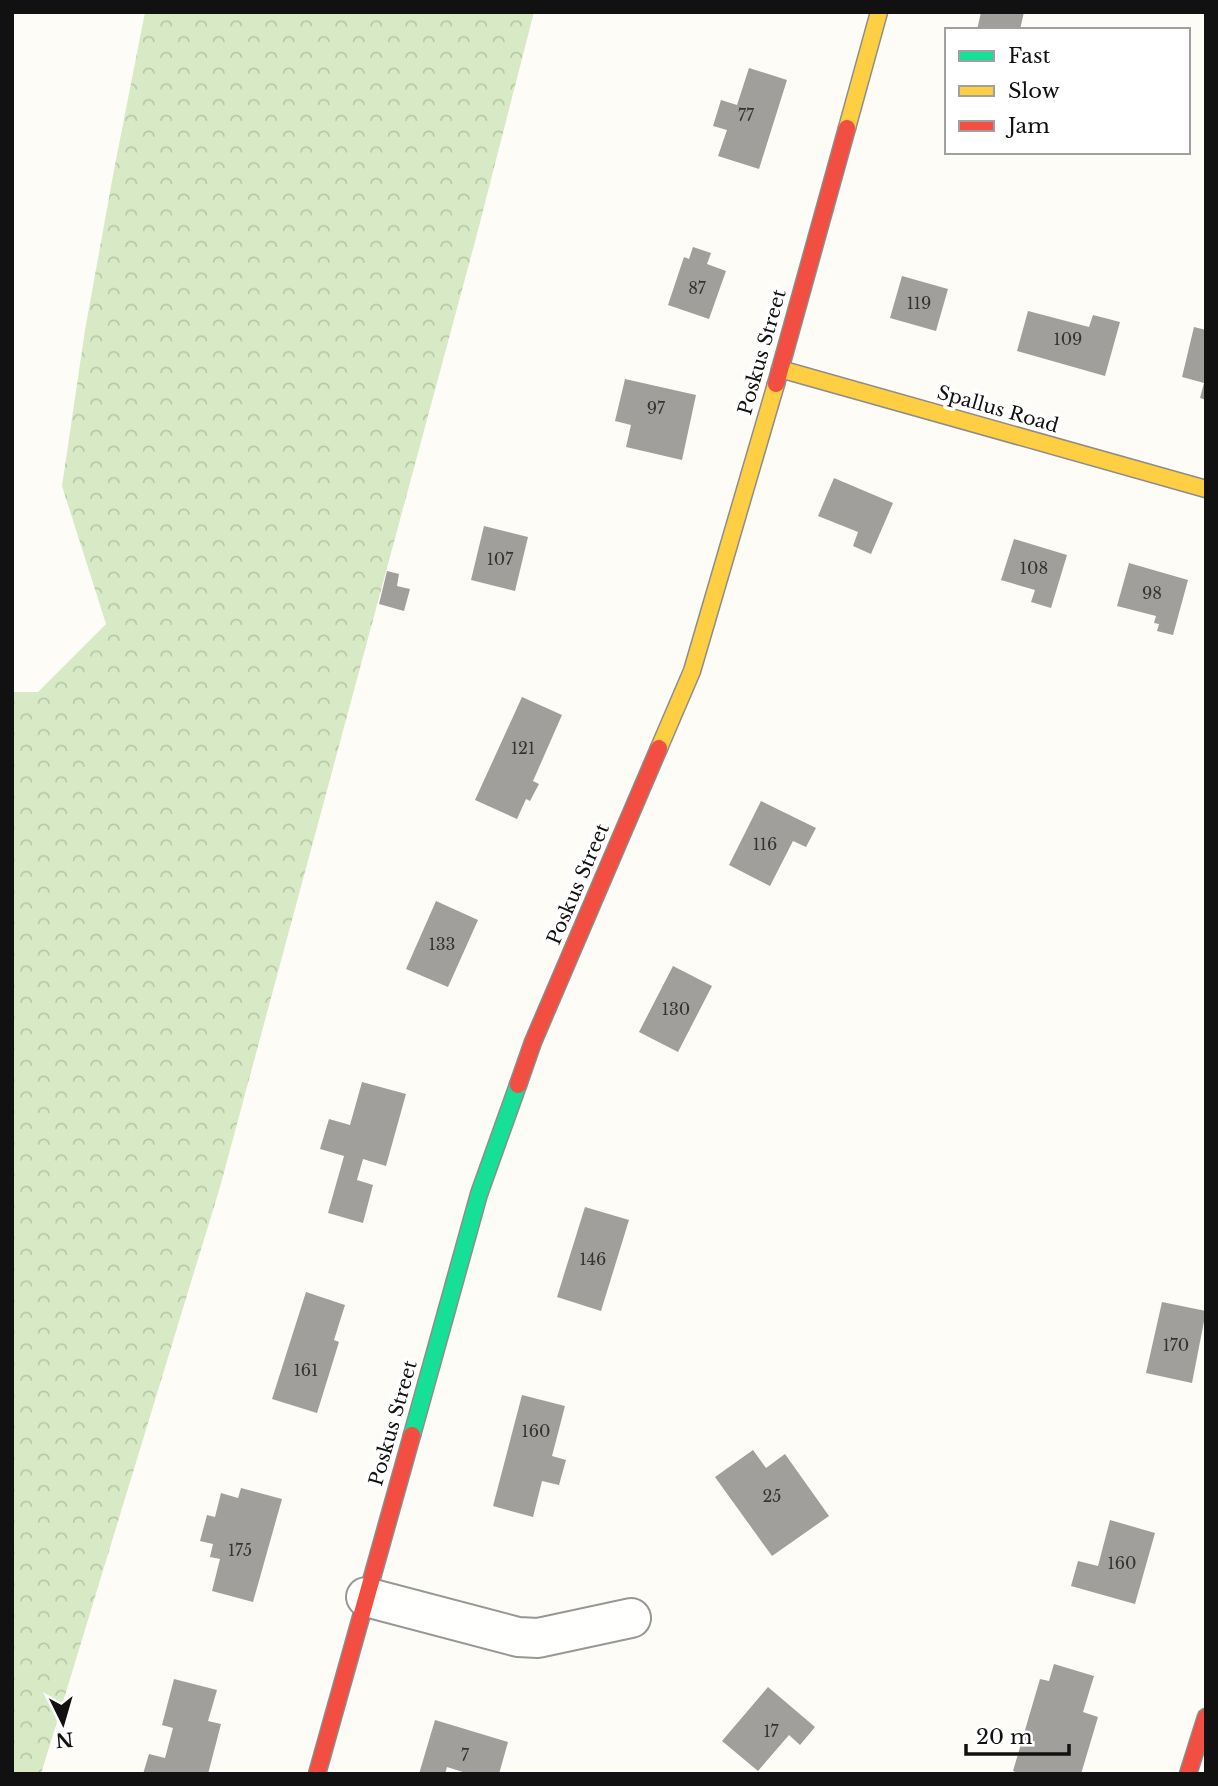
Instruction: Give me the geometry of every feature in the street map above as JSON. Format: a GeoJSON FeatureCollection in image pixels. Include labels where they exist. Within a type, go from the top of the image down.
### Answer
{"type":"FeatureCollection","features":[{"type":"Feature","properties":{"kind":"street","name":"Poskus Street"},"geometry":{"type":"LineString","coordinates":[[317,1774],[479,1194],[533,1042],[692,671],[780,369],[878,12]]}},
{"type":"Feature","properties":{"kind":"street","name":"Spallus Road"},"geometry":{"type":"LineString","coordinates":[[780,369],[1206,489]]}},
{"type":"Feature","properties":{"kind":"street"},"geometry":{"type":"LineString","coordinates":[[366,1597],[518,1637],[538,1638],[631,1618]]}},
{"type":"Feature","properties":{"kind":"street"},"geometry":{"type":"LineString","coordinates":[[1188,1774],[1206,1717]]}},
{"type":"Feature","properties":{"kind":"green space"},"geometry":{"type":"Polygon","coordinates":[[[145,12],[534,12],[476,238],[220,1187],[41,1774],[12,1774],[12,692],[38,692],[106,624],[62,486],[85,330],[145,12]]]}},
{"type":"Feature","properties":{"kind":"building"},"geometry":{"type":"Polygon","coordinates":[[[981,12],[1024,12],[1020,28],[977,28],[981,12]]]}},
{"type":"Feature","properties":{"kind":"building"},"geometry":{"type":"Polygon","coordinates":[[[749,68],[787,80],[759,169],[718,156],[727,130],[713,126],[721,100],[737,105],[749,68]]]}},
{"type":"Feature","properties":{"kind":"building"},"geometry":{"type":"Polygon","coordinates":[[[693,247],[711,253],[707,264],[726,271],[709,319],[668,305],[684,257],[689,259],[693,247]]]}},
{"type":"Feature","properties":{"kind":"building"},"geometry":{"type":"Polygon","coordinates":[[[902,276],[948,289],[936,331],[890,318],[902,276]]]}},
{"type":"Feature","properties":{"kind":"building"},"geometry":{"type":"Polygon","coordinates":[[[1028,311],[1089,327],[1093,315],[1120,322],[1105,376],[1017,351],[1028,311]]]}},
{"type":"Feature","properties":{"kind":"building"},"geometry":{"type":"Polygon","coordinates":[[[1194,327],[1206,330],[1206,400],[1200,398],[1204,383],[1182,377],[1194,327]]]}},
{"type":"Feature","properties":{"kind":"building"},"geometry":{"type":"Polygon","coordinates":[[[625,379],[696,395],[682,460],[626,447],[631,425],[615,421],[625,379]]]}},
{"type":"Feature","properties":{"kind":"building"},"geometry":{"type":"Polygon","coordinates":[[[834,478],[893,503],[871,554],[853,546],[858,532],[818,516],[834,478]]]}},
{"type":"Feature","properties":{"kind":"building"},"geometry":{"type":"Polygon","coordinates":[[[484,526],[528,537],[515,591],[471,580],[484,526]]]}},
{"type":"Feature","properties":{"kind":"building"},"geometry":{"type":"Polygon","coordinates":[[[1014,539],[1067,555],[1051,608],[1031,602],[1035,590],[1001,580],[1014,539]]]}},
{"type":"Feature","properties":{"kind":"building"},"geometry":{"type":"Polygon","coordinates":[[[1129,563],[1188,580],[1173,635],[1157,631],[1159,624],[1154,623],[1156,616],[1117,606],[1129,563]]]}},
{"type":"Feature","properties":{"kind":"building"},"geometry":{"type":"Polygon","coordinates":[[[387,571],[399,574],[397,586],[410,589],[404,611],[379,604],[387,571]]]}},
{"type":"Feature","properties":{"kind":"building"},"geometry":{"type":"Polygon","coordinates":[[[522,697],[562,715],[533,781],[539,784],[530,801],[526,799],[517,819],[475,800],[522,697]]]}},
{"type":"Feature","properties":{"kind":"building"},"geometry":{"type":"Polygon","coordinates":[[[761,801],[816,828],[806,847],[793,841],[770,886],[729,865],[761,801]]]}},
{"type":"Feature","properties":{"kind":"building"},"geometry":{"type":"Polygon","coordinates":[[[436,901],[478,920],[448,987],[406,969],[436,901]]]}},
{"type":"Feature","properties":{"kind":"building"},"geometry":{"type":"Polygon","coordinates":[[[673,966],[712,986],[678,1052],[639,1032],[673,966]]]}},
{"type":"Feature","properties":{"kind":"building"},"geometry":{"type":"Polygon","coordinates":[[[362,1082],[406,1094],[386,1166],[363,1159],[357,1180],[373,1185],[363,1223],[328,1213],[344,1156],[320,1149],[329,1119],[350,1125],[362,1082]]]}},
{"type":"Feature","properties":{"kind":"building"},"geometry":{"type":"Polygon","coordinates":[[[585,1207],[629,1220],[601,1311],[557,1297],[585,1207]]]}},
{"type":"Feature","properties":{"kind":"building"},"geometry":{"type":"Polygon","coordinates":[[[306,1292],[345,1305],[334,1340],[339,1342],[317,1413],[272,1399],[306,1292]]]}},
{"type":"Feature","properties":{"kind":"building"},"geometry":{"type":"Polygon","coordinates":[[[1162,1302],[1206,1311],[1192,1383],[1146,1373],[1162,1302]]]}},
{"type":"Feature","properties":{"kind":"building"},"geometry":{"type":"Polygon","coordinates":[[[522,1395],[565,1406],[552,1456],[566,1460],[559,1485],[542,1481],[533,1517],[493,1506],[522,1395]]]}},
{"type":"Feature","properties":{"kind":"building"},"geometry":{"type":"Polygon","coordinates":[[[753,1450],[766,1468],[785,1454],[829,1516],[772,1556],[715,1477],[753,1450]]]}},
{"type":"Feature","properties":{"kind":"building"},"geometry":{"type":"Polygon","coordinates":[[[241,1488],[282,1499],[253,1602],[212,1591],[220,1559],[210,1557],[213,1544],[200,1541],[207,1515],[215,1517],[221,1493],[238,1498],[241,1488]]]}},
{"type":"Feature","properties":{"kind":"building"},"geometry":{"type":"Polygon","coordinates":[[[1110,1520],[1155,1533],[1135,1604],[1071,1586],[1078,1561],[1098,1566],[1110,1520]]]}},
{"type":"Feature","properties":{"kind":"building"},"geometry":{"type":"Polygon","coordinates":[[[1054,1664],[1094,1676],[1083,1712],[1098,1717],[1081,1774],[1021,1774],[1013,1771],[1040,1679],[1049,1681],[1054,1664]]]}},
{"type":"Feature","properties":{"kind":"building"},"geometry":{"type":"Polygon","coordinates":[[[174,1679],[217,1690],[208,1721],[221,1724],[208,1774],[143,1774],[149,1754],[165,1758],[173,1728],[162,1725],[174,1679]]]}},
{"type":"Feature","properties":{"kind":"building"},"geometry":{"type":"Polygon","coordinates":[[[768,1687],[815,1727],[800,1745],[789,1735],[758,1771],[722,1741],[768,1687]]]}},
{"type":"Feature","properties":{"kind":"building"},"geometry":{"type":"Polygon","coordinates":[[[435,1720],[508,1742],[499,1774],[469,1774],[447,1767],[445,1774],[419,1774],[435,1720]]]}},
{"type":"Feature","properties":{"kind":"traffic: fast"},"geometry":{"type":"LineString","coordinates":[[412,1435],[479,1194],[518,1085]]}},
{"type":"Feature","properties":{"kind":"traffic: slow"},"geometry":{"type":"LineString","coordinates":[[847,128],[879,12]]}},
{"type":"Feature","properties":{"kind":"traffic: slow"},"geometry":{"type":"LineString","coordinates":[[780,369],[1206,489]]}},
{"type":"Feature","properties":{"kind":"traffic: slow"},"geometry":{"type":"LineString","coordinates":[[659,748],[692,671],[776,384]]}},
{"type":"Feature","properties":{"kind":"traffic: jam"},"geometry":{"type":"LineString","coordinates":[[776,384],[847,128]]}},
{"type":"Feature","properties":{"kind":"traffic: jam"},"geometry":{"type":"LineString","coordinates":[[518,1085],[533,1042],[659,748]]}},
{"type":"Feature","properties":{"kind":"traffic: jam"},"geometry":{"type":"LineString","coordinates":[[317,1774],[412,1435]]}},
{"type":"Feature","properties":{"kind":"traffic: jam"},"geometry":{"type":"LineString","coordinates":[[1188,1774],[1206,1717]]}}]}
